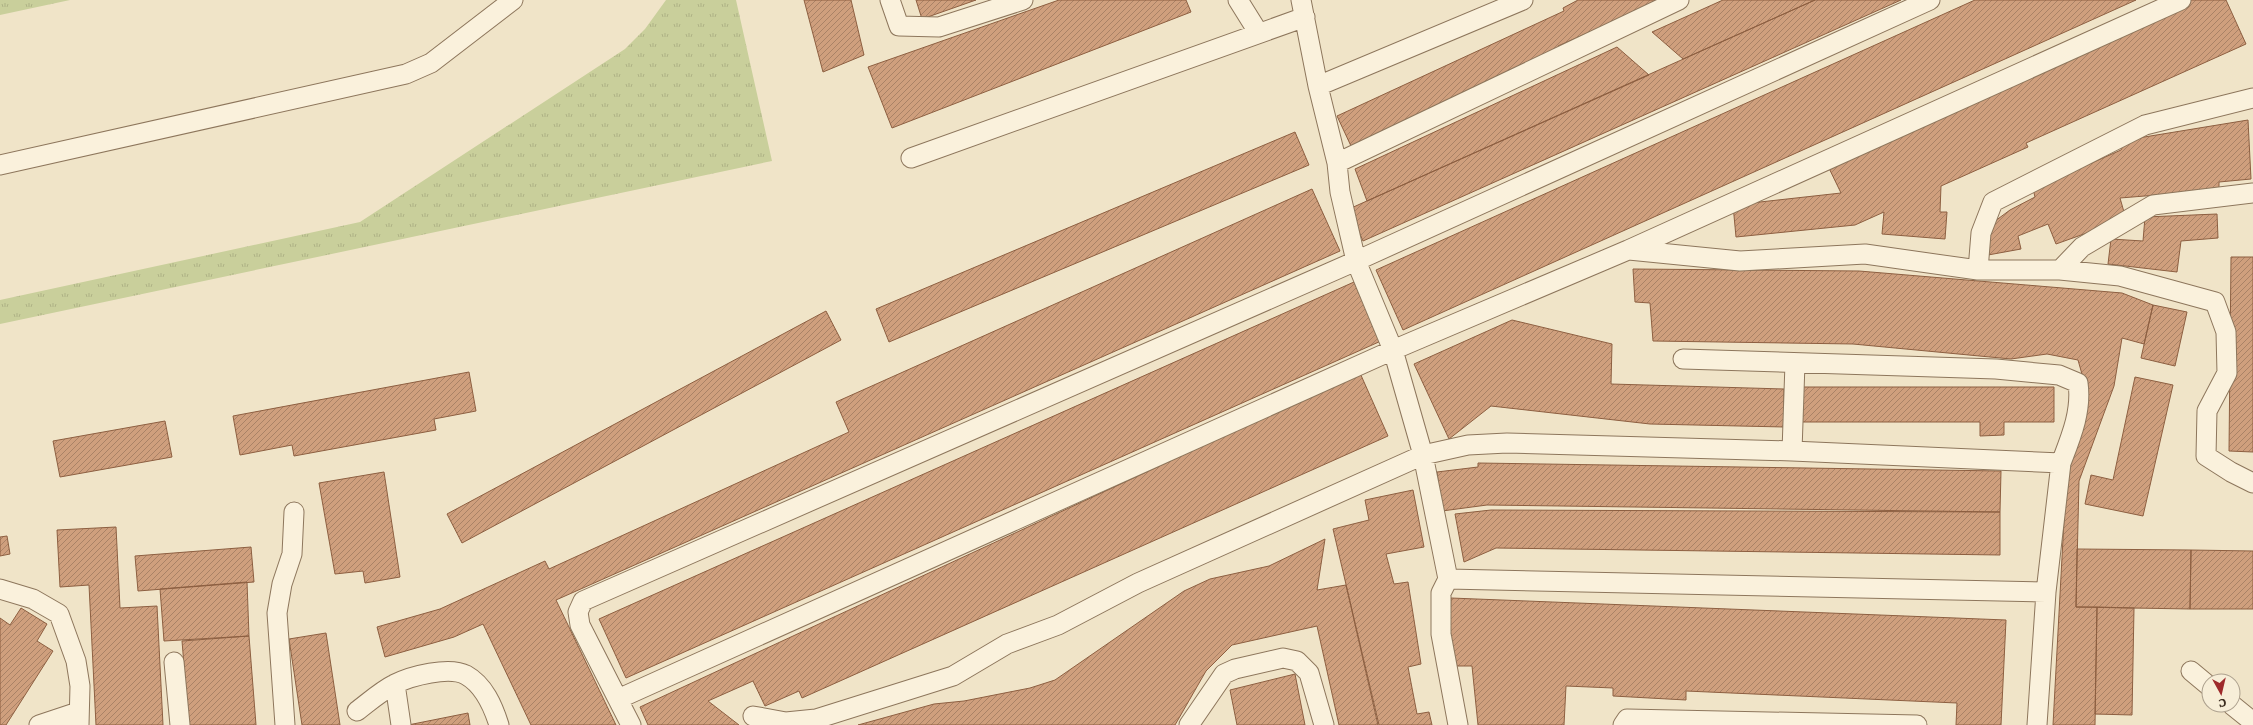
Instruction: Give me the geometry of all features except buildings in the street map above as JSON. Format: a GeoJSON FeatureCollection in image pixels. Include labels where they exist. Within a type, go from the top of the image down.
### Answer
{"type":"FeatureCollection","features":[{"type":"Feature","properties":{"kind":"lane"},"geometry":{"type":"LineString","coordinates":[[0,165],[406,74],[431,63],[513,0]]}},
{"type":"Feature","properties":{"kind":"lane"},"geometry":{"type":"LineString","coordinates":[[890,0],[899,26],[939,27],[1012,2]]}},
{"type":"Feature","properties":{"kind":"lane"},"geometry":{"type":"LineString","coordinates":[[1238,0],[1258,32]]}},
{"type":"Feature","properties":{"kind":"lane"},"geometry":{"type":"LineString","coordinates":[[1318,86],[1522,0]]}},
{"type":"Feature","properties":{"kind":"lane"},"geometry":{"type":"LineString","coordinates":[[1337,163],[1679,0]]}},
{"type":"Feature","properties":{"kind":"lane"},"geometry":{"type":"LineString","coordinates":[[631,725],[580,625],[578,612],[583,601],[1356,262],[1930,0]]}},
{"type":"Feature","properties":{"kind":"lane"},"geometry":{"type":"LineString","coordinates":[[618,699],[1393,350],[1628,250],[2182,0]]}},
{"type":"Feature","properties":{"kind":"lane"},"geometry":{"type":"LineString","coordinates":[[911,158],[1258,32],[1303,8],[1318,86],[1337,163],[1340,192],[1356,262],[1393,350],[1423,455],[1448,579],[1441,593],[1441,634],[1458,725]]}},
{"type":"Feature","properties":{"kind":"lane"},"geometry":{"type":"LineString","coordinates":[[1978,270],[1981,233],[1993,202],[2145,125],[2253,98]]}},
{"type":"Feature","properties":{"kind":"lane"},"geometry":{"type":"LineString","coordinates":[[2060,270],[2082,247],[2153,205],[2253,193]]}},
{"type":"Feature","properties":{"kind":"lane"},"geometry":{"type":"LineString","coordinates":[[1628,250],[1740,261],[1865,254],[1978,270],[2060,270],[2120,276],[2215,302],[2226,332],[2227,373],[2207,411],[2206,456],[2231,472],[2253,483]]}},
{"type":"Feature","properties":{"kind":"lane"},"geometry":{"type":"LineString","coordinates":[[1683,359],[1996,369],[2059,376],[2078,383],[2080,399],[2073,432],[2061,463],[2046,592],[2037,725]]}},
{"type":"Feature","properties":{"kind":"lane"},"geometry":{"type":"LineString","coordinates":[[1792,451],[1795,363]]}},
{"type":"Feature","properties":{"kind":"lane"},"geometry":{"type":"LineString","coordinates":[[753,716],[786,722],[816,719],[953,676],[1007,644],[1058,625],[1138,583],[1423,455],[1468,445],[1507,443],[1792,451],[2061,463]]}},
{"type":"Feature","properties":{"kind":"lane"},"geometry":{"type":"LineString","coordinates":[[285,725],[277,613],[282,584],[292,554],[294,512]]}},
{"type":"Feature","properties":{"kind":"lane"},"geometry":{"type":"LineString","coordinates":[[1448,579],[2046,592]]}},
{"type":"Feature","properties":{"kind":"lane"},"geometry":{"type":"LineString","coordinates":[[0,590],[33,599],[59,614],[76,661],[80,686],[78,719],[39,725]]}},
{"type":"Feature","properties":{"kind":"lane"},"geometry":{"type":"LineString","coordinates":[[1190,725],[1224,674],[1235,669],[1282,658],[1297,661],[1309,673],[1324,725]]}},
{"type":"Feature","properties":{"kind":"lane"},"geometry":{"type":"LineString","coordinates":[[174,662],[180,725]]}},
{"type":"Feature","properties":{"kind":"lane"},"geometry":{"type":"LineString","coordinates":[[2190,671],[2201,680]]}},
{"type":"Feature","properties":{"kind":"lane"},"geometry":{"type":"LineString","coordinates":[[357,711],[395,684],[432,672],[465,674],[482,688],[495,711],[499,725]]}},
{"type":"Feature","properties":{"kind":"lane"},"geometry":{"type":"LineString","coordinates":[[395,684],[401,725]]}},
{"type":"Feature","properties":{"kind":"lane"},"geometry":{"type":"LineString","coordinates":[[2241,712],[2253,722]]}},
{"type":"Feature","properties":{"kind":"lane"},"geometry":{"type":"LineString","coordinates":[[1623,725],[1627,719],[1917,725]]}},
{"type":"Feature","properties":{"kind":"green space"},"geometry":{"type":"Polygon","coordinates":[[[0,0],[70,0],[0,15],[0,0]]]}},
{"type":"Feature","properties":{"kind":"green space"},"geometry":{"type":"Polygon","coordinates":[[[666,0],[736,0],[772,161],[0,324],[0,300],[360,222],[625,49],[645,29],[666,0]]]}}]}
